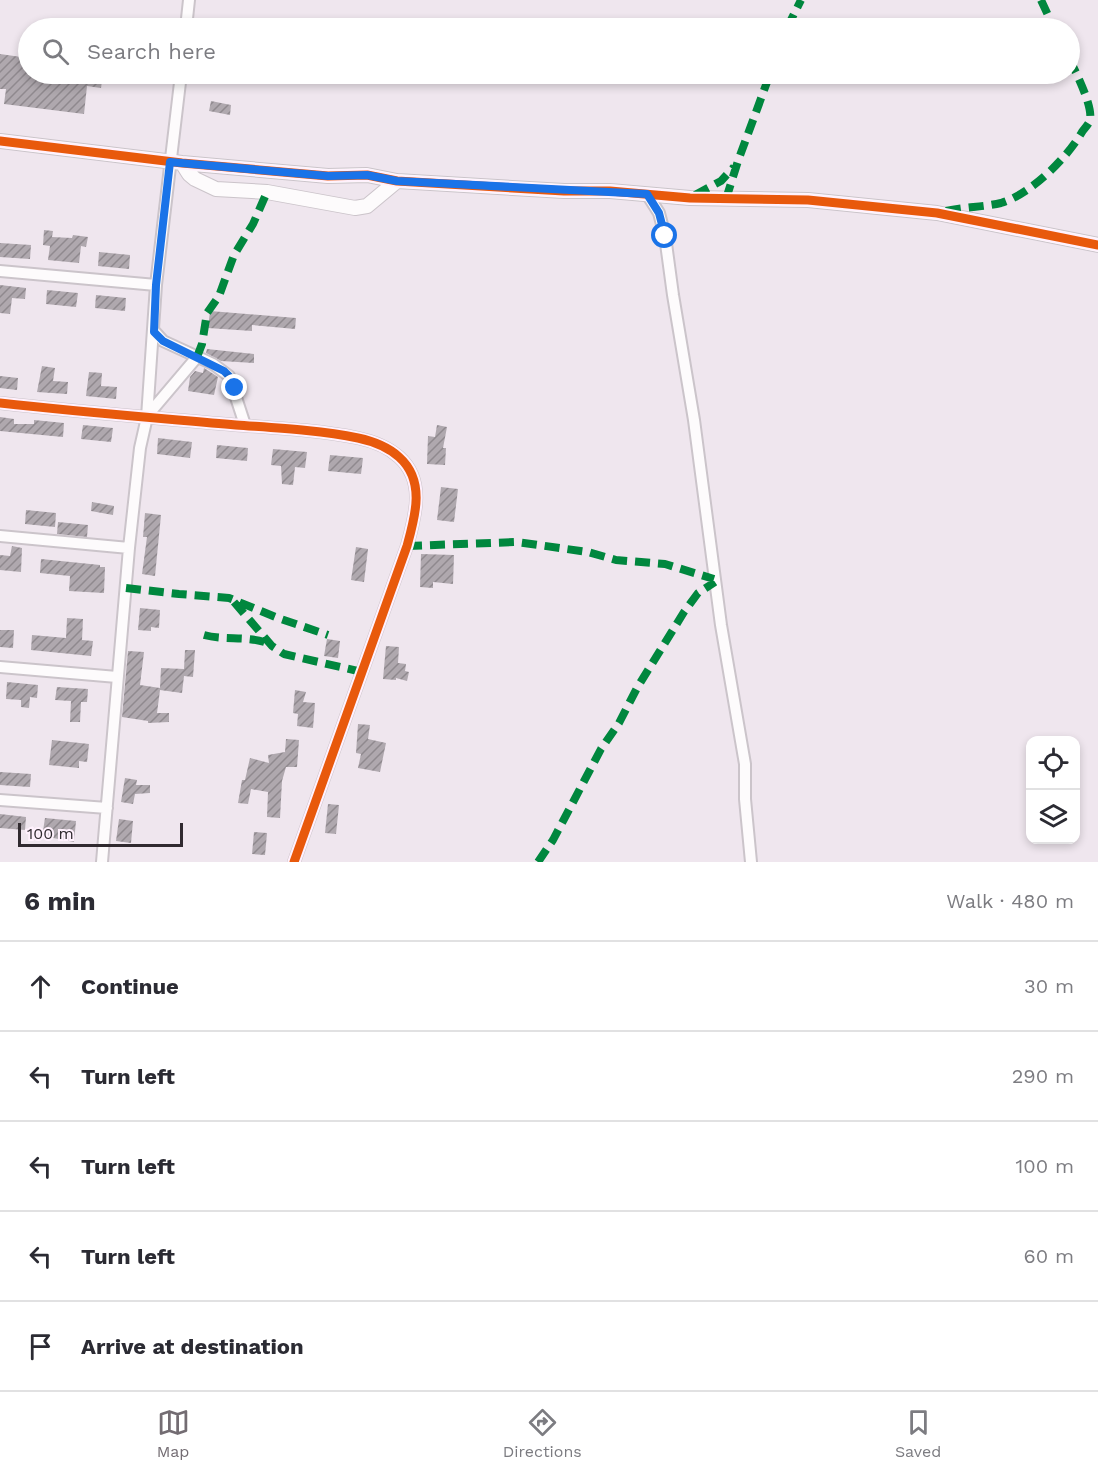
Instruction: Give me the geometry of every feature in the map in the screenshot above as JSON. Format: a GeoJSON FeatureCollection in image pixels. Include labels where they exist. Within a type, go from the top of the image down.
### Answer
{"type":"FeatureCollection","features":[{"type":"Feature","properties":{"kind":"street"},"geometry":{"type":"LineString","coordinates":[[187,18],[189,0]]}},
{"type":"Feature","properties":{"kind":"street"},"geometry":{"type":"LineString","coordinates":[[102,862],[129,548],[140,448],[147,417],[156,285],[176,163],[180,84]]}},
{"type":"Feature","properties":{"kind":"street"},"geometry":{"type":"LineString","coordinates":[[0,141],[176,163],[328,176],[367,175],[397,181],[726,199],[795,199],[937,213],[1098,245]]}},
{"type":"Feature","properties":{"kind":"street"},"geometry":{"type":"LineString","coordinates":[[176,163],[195,179],[216,189],[267,192],[355,208],[367,206],[397,181]]}},
{"type":"Feature","properties":{"kind":"street"},"geometry":{"type":"LineString","coordinates":[[647,194],[659,213],[665,236],[671,286],[694,420],[721,625],[745,764],[745,799],[751,862]]}},
{"type":"Feature","properties":{"kind":"street"},"geometry":{"type":"LineString","coordinates":[[0,271],[156,285]]}},
{"type":"Feature","properties":{"kind":"street"},"geometry":{"type":"LineString","coordinates":[[154,332],[163,341],[224,371],[229,376],[245,425]]}},
{"type":"Feature","properties":{"kind":"street"},"geometry":{"type":"LineString","coordinates":[[147,417],[197,357]]}},
{"type":"Feature","properties":{"kind":"street"},"geometry":{"type":"LineString","coordinates":[[0,403],[245,425],[360,438],[378,444],[400,458],[405,464],[417,495],[416,511],[407,546],[294,862]]}},
{"type":"Feature","properties":{"kind":"street"},"geometry":{"type":"LineString","coordinates":[[0,536],[129,548]]}},
{"type":"Feature","properties":{"kind":"street"},"geometry":{"type":"LineString","coordinates":[[0,666],[117,677]]}},
{"type":"Feature","properties":{"kind":"street"},"geometry":{"type":"LineString","coordinates":[[0,800],[107,808]]}},
{"type":"Feature","properties":{"kind":"building"},"geometry":{"type":"Polygon","coordinates":[[[0,54],[18,57],[18,84],[102,84],[101,88],[87,86],[84,114],[4,104],[6,89],[0,89],[0,54]]]}},
{"type":"Feature","properties":{"kind":"building"},"geometry":{"type":"Polygon","coordinates":[[[211,101],[231,105],[230,115],[209,111],[211,101]]]}},
{"type":"Feature","properties":{"kind":"building"},"geometry":{"type":"Polygon","coordinates":[[[44,230],[53,231],[52,237],[72,238],[73,235],[88,237],[86,247],[81,246],[79,263],[48,260],[50,246],[43,245],[44,230]]]}},
{"type":"Feature","properties":{"kind":"building"},"geometry":{"type":"Polygon","coordinates":[[[0,243],[31,245],[30,259],[0,257],[0,243]]]}},
{"type":"Feature","properties":{"kind":"building"},"geometry":{"type":"Polygon","coordinates":[[[99,252],[130,255],[129,269],[98,266],[99,252]]]}},
{"type":"Feature","properties":{"kind":"building"},"geometry":{"type":"Polygon","coordinates":[[[0,285],[26,288],[25,299],[12,298],[10,314],[0,313],[0,285]]]}},
{"type":"Feature","properties":{"kind":"building"},"geometry":{"type":"Polygon","coordinates":[[[47,290],[78,293],[76,307],[46,304],[47,290]]]}},
{"type":"Feature","properties":{"kind":"building"},"geometry":{"type":"Polygon","coordinates":[[[96,295],[126,298],[125,311],[95,308],[96,295]]]}},
{"type":"Feature","properties":{"kind":"building"},"geometry":{"type":"Polygon","coordinates":[[[210,311],[296,318],[295,329],[252,325],[252,331],[208,328],[210,311]]]}},
{"type":"Feature","properties":{"kind":"building"},"geometry":{"type":"Polygon","coordinates":[[[207,349],[254,354],[254,363],[221,361],[206,353],[207,349]]]}},
{"type":"Feature","properties":{"kind":"building"},"geometry":{"type":"Polygon","coordinates":[[[42,366],[55,368],[53,381],[68,382],[67,394],[37,392],[42,366]]]}},
{"type":"Feature","properties":{"kind":"building"},"geometry":{"type":"Polygon","coordinates":[[[204,368],[218,377],[214,395],[188,391],[190,377],[195,371],[203,373],[204,368]]]}},
{"type":"Feature","properties":{"kind":"building"},"geometry":{"type":"Polygon","coordinates":[[[89,372],[102,373],[101,386],[117,387],[116,399],[86,396],[89,372]]]}},
{"type":"Feature","properties":{"kind":"building"},"geometry":{"type":"Polygon","coordinates":[[[0,376],[18,378],[17,390],[0,388],[0,376]]]}},
{"type":"Feature","properties":{"kind":"building"},"geometry":{"type":"Polygon","coordinates":[[[0,417],[14,419],[14,424],[34,424],[34,420],[64,423],[63,437],[0,431],[0,417]]]}},
{"type":"Feature","properties":{"kind":"building"},"geometry":{"type":"Polygon","coordinates":[[[83,425],[113,428],[111,442],[81,439],[83,425]]]}},
{"type":"Feature","properties":{"kind":"building"},"geometry":{"type":"Polygon","coordinates":[[[437,425],[447,427],[443,448],[446,448],[445,465],[427,464],[428,436],[435,437],[437,425]]]}},
{"type":"Feature","properties":{"kind":"building"},"geometry":{"type":"Polygon","coordinates":[[[158,438],[192,442],[190,458],[157,454],[158,438]]]}},
{"type":"Feature","properties":{"kind":"building"},"geometry":{"type":"Polygon","coordinates":[[[217,445],[248,448],[247,461],[216,458],[217,445]]]}},
{"type":"Feature","properties":{"kind":"building"},"geometry":{"type":"Polygon","coordinates":[[[273,449],[307,452],[305,468],[295,467],[293,485],[282,484],[281,466],[271,465],[273,449]]]}},
{"type":"Feature","properties":{"kind":"building"},"geometry":{"type":"Polygon","coordinates":[[[330,455],[363,458],[361,474],[328,471],[330,455]]]}},
{"type":"Feature","properties":{"kind":"building"},"geometry":{"type":"Polygon","coordinates":[[[441,487],[458,489],[454,522],[437,520],[441,487]]]}},
{"type":"Feature","properties":{"kind":"building"},"geometry":{"type":"Polygon","coordinates":[[[92,502],[114,506],[113,515],[91,511],[92,502]]]}},
{"type":"Feature","properties":{"kind":"building"},"geometry":{"type":"Polygon","coordinates":[[[26,510],[56,513],[55,527],[25,524],[26,510]]]}},
{"type":"Feature","properties":{"kind":"building"},"geometry":{"type":"Polygon","coordinates":[[[145,513],[161,515],[155,576],[142,574],[147,537],[143,537],[145,513]]]}},
{"type":"Feature","properties":{"kind":"building"},"geometry":{"type":"Polygon","coordinates":[[[58,522],[88,525],[87,537],[57,534],[58,522]]]}},
{"type":"Feature","properties":{"kind":"building"},"geometry":{"type":"Polygon","coordinates":[[[12,546],[22,548],[21,572],[0,570],[0,555],[10,556],[12,546]]]}},
{"type":"Feature","properties":{"kind":"building"},"geometry":{"type":"Polygon","coordinates":[[[356,547],[368,549],[364,582],[351,580],[356,547]]]}},
{"type":"Feature","properties":{"kind":"building"},"geometry":{"type":"Polygon","coordinates":[[[421,554],[454,555],[453,584],[433,582],[433,588],[420,587],[421,554]]]}},
{"type":"Feature","properties":{"kind":"building"},"geometry":{"type":"Polygon","coordinates":[[[41,559],[105,567],[104,593],[69,591],[70,576],[40,573],[41,559]]]}},
{"type":"Feature","properties":{"kind":"building"},"geometry":{"type":"Polygon","coordinates":[[[140,608],[160,610],[159,628],[151,627],[151,631],[138,630],[140,608]]]}},
{"type":"Feature","properties":{"kind":"building"},"geometry":{"type":"Polygon","coordinates":[[[67,618],[83,619],[82,640],[93,641],[91,656],[31,650],[32,635],[66,638],[67,618]]]}},
{"type":"Feature","properties":{"kind":"building"},"geometry":{"type":"Polygon","coordinates":[[[0,630],[14,630],[13,648],[0,647],[0,630]]]}},
{"type":"Feature","properties":{"kind":"building"},"geometry":{"type":"Polygon","coordinates":[[[327,639],[340,641],[338,658],[324,656],[327,639]]]}},
{"type":"Feature","properties":{"kind":"building"},"geometry":{"type":"Polygon","coordinates":[[[386,646],[399,647],[398,663],[406,664],[405,671],[409,672],[407,681],[396,678],[396,680],[383,679],[386,646]]]}},
{"type":"Feature","properties":{"kind":"building"},"geometry":{"type":"Polygon","coordinates":[[[185,650],[195,650],[193,677],[184,676],[182,693],[160,690],[157,713],[169,713],[169,722],[148,723],[148,721],[122,717],[128,651],[144,652],[140,685],[160,688],[161,668],[184,669],[185,650]]]}},
{"type":"Feature","properties":{"kind":"building"},"geometry":{"type":"Polygon","coordinates":[[[7,682],[38,685],[37,698],[30,697],[29,708],[21,707],[21,700],[6,699],[7,682]]]}},
{"type":"Feature","properties":{"kind":"building"},"geometry":{"type":"Polygon","coordinates":[[[57,687],[88,689],[87,702],[81,702],[80,722],[70,722],[71,701],[55,700],[57,687]]]}},
{"type":"Feature","properties":{"kind":"building"},"geometry":{"type":"Polygon","coordinates":[[[295,690],[306,692],[303,702],[315,703],[313,728],[297,726],[298,714],[293,713],[295,690]]]}},
{"type":"Feature","properties":{"kind":"building"},"geometry":{"type":"Polygon","coordinates":[[[358,724],[370,725],[368,739],[386,743],[380,772],[358,768],[361,754],[356,753],[358,724]]]}},
{"type":"Feature","properties":{"kind":"building"},"geometry":{"type":"Polygon","coordinates":[[[286,739],[299,740],[297,767],[286,767],[282,781],[280,818],[267,817],[268,792],[251,789],[248,804],[238,803],[242,780],[245,780],[250,758],[269,763],[268,755],[285,752],[286,739]]]}},
{"type":"Feature","properties":{"kind":"building"},"geometry":{"type":"Polygon","coordinates":[[[52,740],[89,744],[87,762],[79,761],[79,768],[49,765],[52,740]]]}},
{"type":"Feature","properties":{"kind":"building"},"geometry":{"type":"Polygon","coordinates":[[[0,772],[31,774],[30,787],[0,785],[0,772]]]}},
{"type":"Feature","properties":{"kind":"building"},"geometry":{"type":"Polygon","coordinates":[[[125,778],[137,780],[136,785],[150,785],[150,793],[135,794],[133,804],[121,802],[125,778]]]}},
{"type":"Feature","properties":{"kind":"building"},"geometry":{"type":"Polygon","coordinates":[[[328,804],[339,805],[336,834],[325,833],[328,804]]]}},
{"type":"Feature","properties":{"kind":"building"},"geometry":{"type":"Polygon","coordinates":[[[0,814],[26,817],[25,830],[0,828],[0,814]]]}},
{"type":"Feature","properties":{"kind":"building"},"geometry":{"type":"Polygon","coordinates":[[[45,818],[76,821],[74,842],[48,837],[49,831],[43,831],[45,818]]]}},
{"type":"Feature","properties":{"kind":"building"},"geometry":{"type":"Polygon","coordinates":[[[119,819],[133,821],[131,843],[116,841],[119,819]]]}},
{"type":"Feature","properties":{"kind":"building"},"geometry":{"type":"Polygon","coordinates":[[[254,832],[267,833],[265,855],[252,854],[254,832]]]}},
{"type":"Feature","properties":{"kind":"marked path"},"geometry":{"type":"LineString","coordinates":[[792,18],[801,0]]}},
{"type":"Feature","properties":{"kind":"marked path"},"geometry":{"type":"LineString","coordinates":[[1041,0],[1049,18]]}},
{"type":"Feature","properties":{"kind":"marked path"},"geometry":{"type":"LineString","coordinates":[[946,211],[1001,203],[1024,192],[1058,164],[1090,120],[1089,107],[1080,83]]}},
{"type":"Feature","properties":{"kind":"marked path"},"geometry":{"type":"LineString","coordinates":[[726,199],[766,84]]}},
{"type":"Feature","properties":{"kind":"marked path"},"geometry":{"type":"LineString","coordinates":[[695,195],[721,181],[734,167]]}},
{"type":"Feature","properties":{"kind":"marked path"},"geometry":{"type":"LineString","coordinates":[[197,357],[202,344],[207,313],[219,296],[234,255],[253,224],[267,192]]}},
{"type":"Feature","properties":{"kind":"marked path"},"geometry":{"type":"LineString","coordinates":[[407,546],[517,542],[588,552],[616,560],[665,564],[714,579]]}},
{"type":"Feature","properties":{"kind":"marked path"},"geometry":{"type":"LineString","coordinates":[[538,862],[553,840],[601,749],[619,723],[637,688],[684,612],[698,593],[715,582]]}},
{"type":"Feature","properties":{"kind":"marked path"},"geometry":{"type":"LineString","coordinates":[[126,588],[229,598],[328,635]]}},
{"type":"Feature","properties":{"kind":"marked path"},"geometry":{"type":"LineString","coordinates":[[234,602],[272,646],[284,654],[362,672]]}},
{"type":"Feature","properties":{"kind":"marked path"},"geometry":{"type":"LineString","coordinates":[[204,635],[262,641],[270,644]]}},
{"type":"Feature","properties":{"kind":"cycle path"},"geometry":{"type":"LineString","coordinates":[[0,141],[182,163],[328,176],[367,175],[397,181],[564,191],[610,191],[690,198],[808,200],[937,213],[1098,245]]}},
{"type":"Feature","properties":{"kind":"cycle path"},"geometry":{"type":"LineString","coordinates":[[0,403],[343,435],[385,447],[395,453],[407,467],[416,488],[415,511],[407,546],[294,862]]}},
{"type":"Feature","properties":{"kind":"route"},"geometry":{"type":"LineString","coordinates":[[235,388],[224,371],[163,341],[154,332],[156,285],[170,162],[297,172],[318,176],[367,175],[397,181],[647,194],[659,213],[665,236]]}}]}
